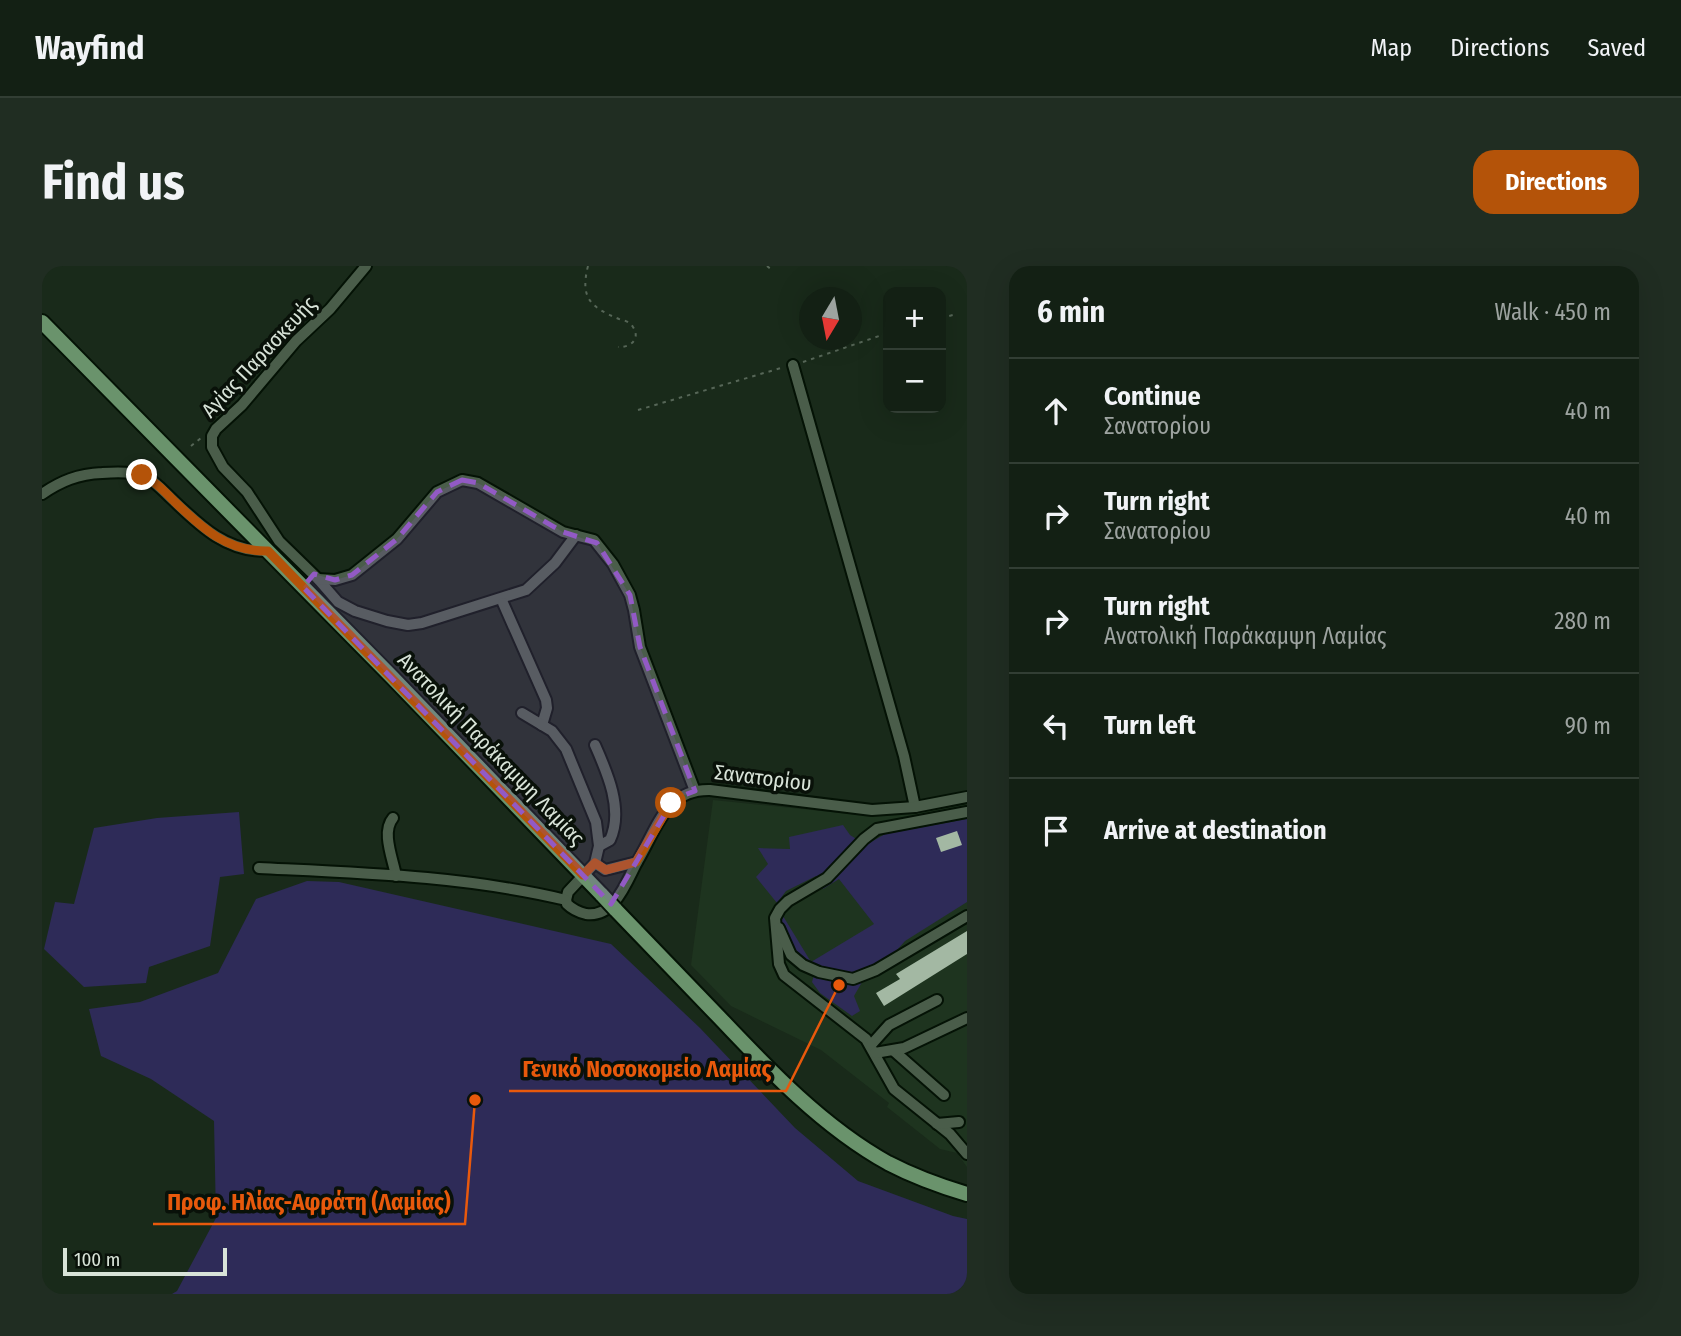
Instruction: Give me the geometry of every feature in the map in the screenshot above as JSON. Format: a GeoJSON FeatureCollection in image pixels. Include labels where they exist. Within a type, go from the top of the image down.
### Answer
{"type":"FeatureCollection","features":[{"type":"Feature","properties":{"kind":"main road","name":"Ανατολική Παράκαμψη Λαμίας"},"geometry":{"type":"LineString","coordinates":[[42,322],[268,551],[738,1037],[817,1113],[887,1162],[925,1180],[967,1194]]}},
{"type":"Feature","properties":{"kind":"street","name":"Αγίας Παρασκευής"},"geometry":{"type":"LineString","coordinates":[[316,577],[271,530],[247,492],[223,467],[213,452],[211,442],[220,425],[242,405],[296,341],[330,309],[366,266]]}},
{"type":"Feature","properties":{"kind":"street"},"geometry":{"type":"LineString","coordinates":[[793,365],[904,756],[915,807]]}},
{"type":"Feature","properties":{"kind":"street"},"geometry":{"type":"LineString","coordinates":[[42,494],[60,482],[78,476],[131,472],[155,483],[196,522],[229,544],[249,552],[268,551]]}},
{"type":"Feature","properties":{"kind":"street"},"geometry":{"type":"LineString","coordinates":[[303,587],[316,577],[335,580],[352,575],[397,539],[437,492],[462,480],[478,483],[564,532],[591,538],[600,545],[628,591],[640,647],[695,791]]}},
{"type":"Feature","properties":{"kind":"street"},"geometry":{"type":"LineString","coordinates":[[316,577],[333,597],[350,609],[387,621],[414,625],[526,590],[555,563],[576,535]]}},
{"type":"Feature","properties":{"kind":"street"},"geometry":{"type":"LineString","coordinates":[[503,603],[546,700],[547,708],[542,725]]}},
{"type":"Feature","properties":{"kind":"street"},"geometry":{"type":"LineString","coordinates":[[259,867],[487,885],[566,900],[568,892],[595,863],[599,846],[596,822],[571,760],[559,739],[522,713]]}},
{"type":"Feature","properties":{"kind":"street"},"geometry":{"type":"LineString","coordinates":[[595,745],[611,786],[614,823],[610,840],[599,846]]}},
{"type":"Feature","properties":{"kind":"street","name":"Σανατορίου"},"geometry":{"type":"LineString","coordinates":[[566,900],[574,911],[591,915],[602,914],[619,895],[669,805],[680,795],[695,791],[709,790],[819,805],[881,810],[915,807],[967,797]]}},
{"type":"Feature","properties":{"kind":"street"},"geometry":{"type":"LineString","coordinates":[[881,810],[884,826]]}},
{"type":"Feature","properties":{"kind":"street"},"geometry":{"type":"LineString","coordinates":[[967,812],[884,826],[870,832],[827,878],[788,901],[776,915],[775,932],[783,975],[857,1030],[873,1049],[894,1089],[950,1134],[967,1154]]}},
{"type":"Feature","properties":{"kind":"street"},"geometry":{"type":"LineString","coordinates":[[393,818],[387,832],[396,877]]}},
{"type":"Feature","properties":{"kind":"street"},"geometry":{"type":"LineString","coordinates":[[595,863],[606,870],[636,862]]}},
{"type":"Feature","properties":{"kind":"street"},"geometry":{"type":"LineString","coordinates":[[776,915],[778,927],[791,954],[803,965],[819,972],[853,979],[876,971],[967,916]]}},
{"type":"Feature","properties":{"kind":"street"},"geometry":{"type":"LineString","coordinates":[[873,1049],[889,1025],[937,1000]]}},
{"type":"Feature","properties":{"kind":"street"},"geometry":{"type":"LineString","coordinates":[[873,1049],[894,1051],[967,1017]]}},
{"type":"Feature","properties":{"kind":"street"},"geometry":{"type":"LineString","coordinates":[[894,1051],[944,1095]]}},
{"type":"Feature","properties":{"kind":"street"},"geometry":{"type":"LineString","coordinates":[[937,1124],[959,1122]]}},
{"type":"Feature","properties":{"kind":"path"},"geometry":{"type":"LineString","coordinates":[[589,266],[585,283],[590,302],[596,309],[629,322],[634,327],[636,334],[633,343],[626,348],[618,347]]}},
{"type":"Feature","properties":{"kind":"path"},"geometry":{"type":"LineString","coordinates":[[767,266],[773,271]]}},
{"type":"Feature","properties":{"kind":"path"},"geometry":{"type":"LineString","coordinates":[[946,317],[953,315]]}},
{"type":"Feature","properties":{"kind":"path"},"geometry":{"type":"LineString","coordinates":[[638,410],[793,365],[883,335]]}},
{"type":"Feature","properties":{"kind":"highlighted area"},"geometry":{"type":"Polygon","coordinates":[[[462,480],[478,483],[563,532],[597,543],[630,595],[640,647],[695,791],[674,799],[611,904],[303,587],[314,574],[335,580],[352,575],[397,539],[437,492],[462,480]]]}},
{"type":"Feature","properties":{"kind":"shaded area"},"geometry":{"type":"Polygon","coordinates":[[[713,800],[871,816],[923,811],[967,802],[967,1167],[957,1153],[940,1149],[887,1107],[889,1103],[821,1050],[731,1006],[691,965],[713,800]]]}},
{"type":"Feature","properties":{"kind":"shaded area"},"geometry":{"type":"Polygon","coordinates":[[[239,812],[244,874],[220,877],[210,946],[149,967],[146,983],[84,987],[44,949],[55,902],[74,904],[94,828],[157,818],[239,812]]]}},
{"type":"Feature","properties":{"kind":"shaded area"},"geometry":{"type":"Polygon","coordinates":[[[967,819],[967,902],[905,941],[890,958],[869,970],[854,996],[860,1011],[852,1016],[820,993],[812,982],[816,968],[794,951],[779,919],[783,916],[811,962],[874,924],[839,879],[823,889],[816,876],[786,891],[777,903],[756,877],[768,864],[758,848],[790,849],[789,837],[843,825],[850,835],[866,845],[885,834],[967,819]]]}},
{"type":"Feature","properties":{"kind":"shaded area"},"geometry":{"type":"Polygon","coordinates":[[[307,881],[339,882],[611,944],[700,1028],[795,1128],[858,1181],[967,1219],[967,1294],[172,1294],[177,1291],[216,1218],[214,1121],[151,1079],[101,1056],[89,1009],[140,1002],[218,973],[256,899],[307,881]]]}},
{"type":"Feature","properties":{"kind":"building"},"geometry":{"type":"Polygon","coordinates":[[[957,831],[962,845],[941,852],[936,838],[957,831]]]}},
{"type":"Feature","properties":{"kind":"building"},"geometry":{"type":"Polygon","coordinates":[[[967,931],[967,954],[884,1006],[876,993],[900,979],[896,974],[967,931]]]}},
{"type":"Feature","properties":{"kind":"place","name":"Γενικό Νοσοκομείο Λαμίας"},"geometry":{"type":"Point","coordinates":[839,985]}},
{"type":"Feature","properties":{"kind":"place","name":"Προφ. Ηλίας-Αφράτη (Λαμίας)"},"geometry":{"type":"Point","coordinates":[475,1100]}},
{"type":"Feature","properties":{"kind":"route"},"geometry":{"type":"LineString","coordinates":[[142,475],[155,483],[215,536],[249,552],[268,551],[583,875],[595,863],[606,870],[636,862],[671,803]]}}]}
